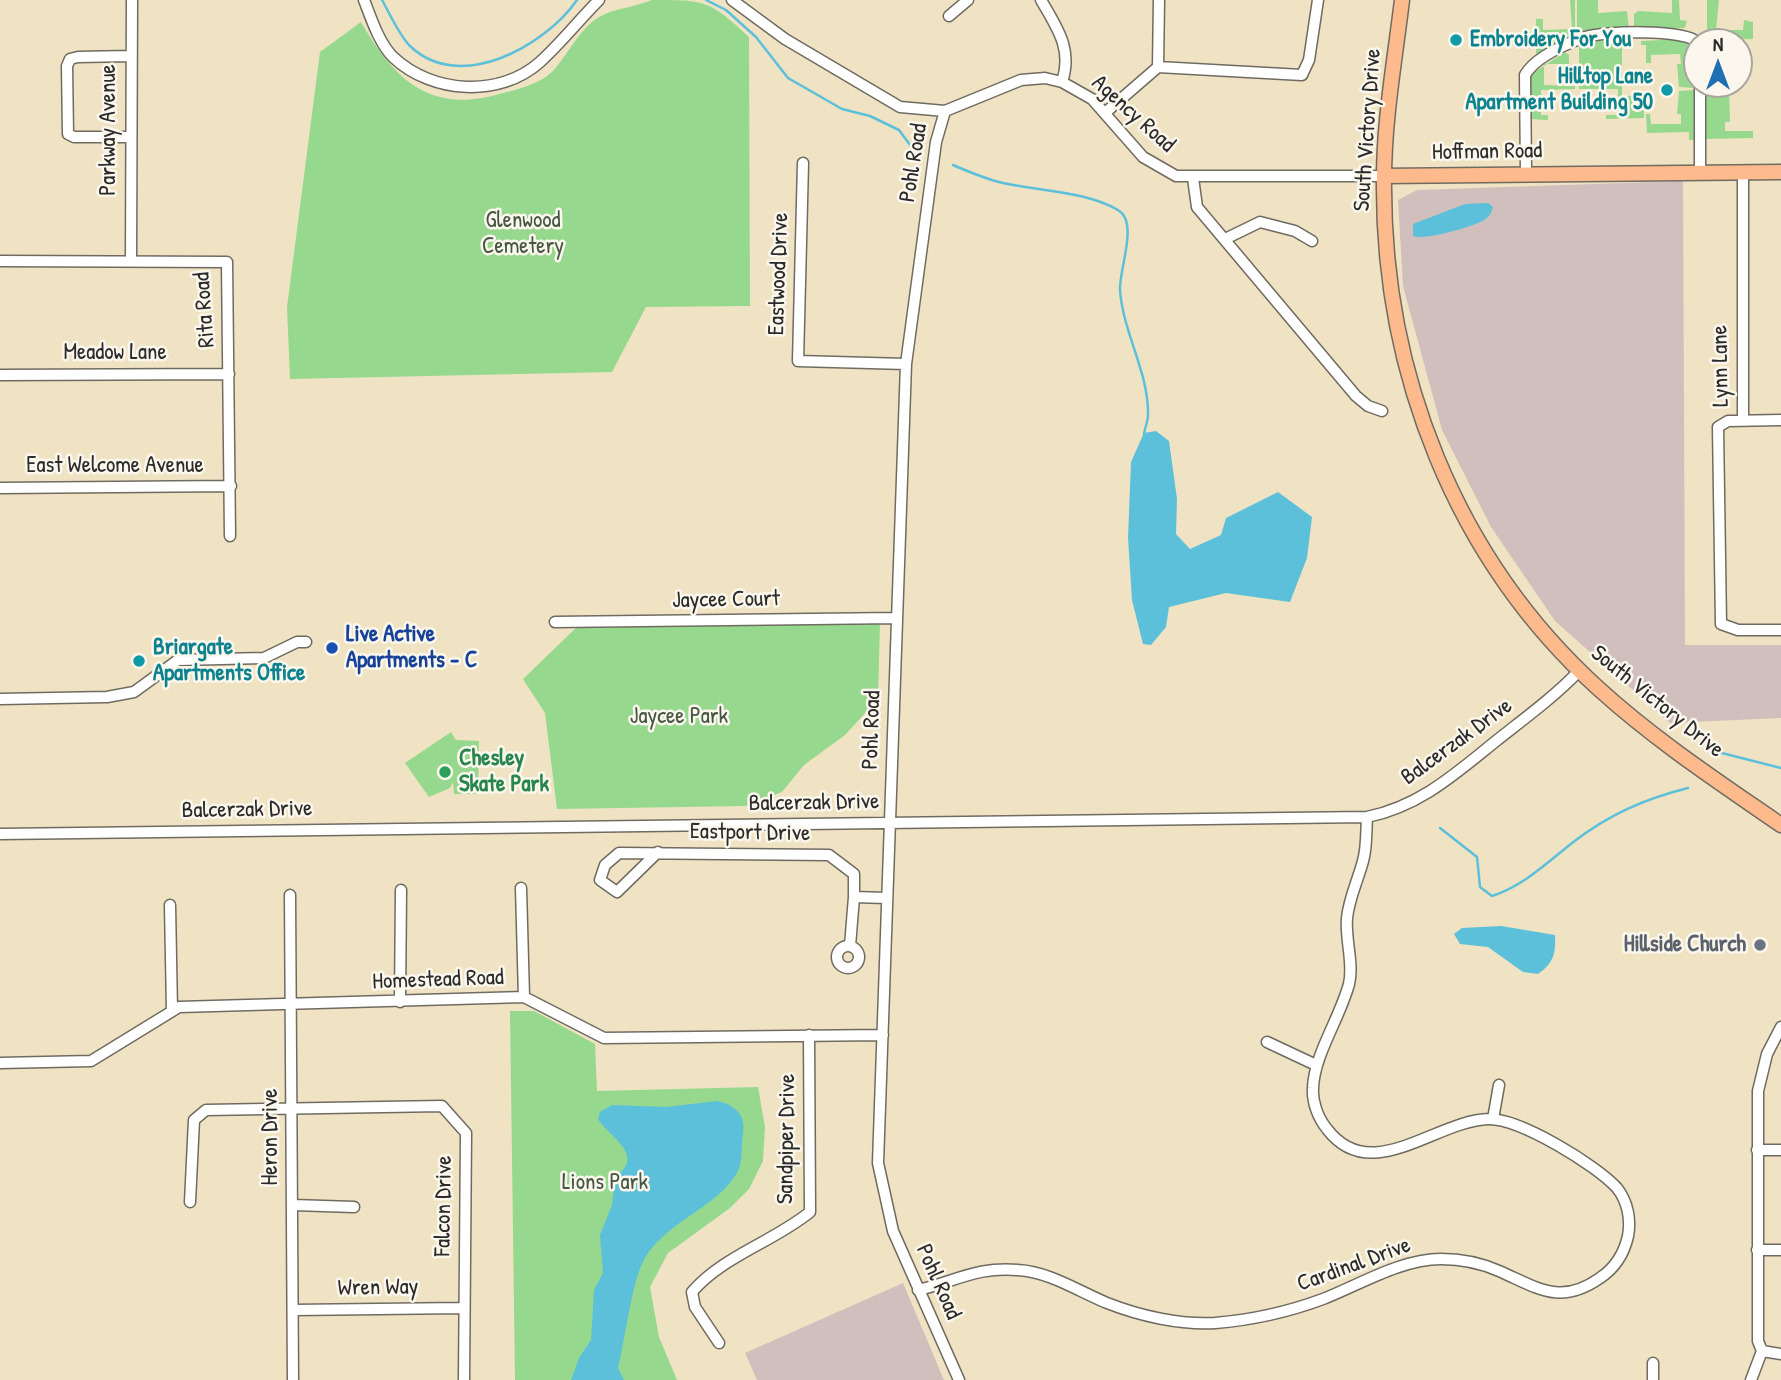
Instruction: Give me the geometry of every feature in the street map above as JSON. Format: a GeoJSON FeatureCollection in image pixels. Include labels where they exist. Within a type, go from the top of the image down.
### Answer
{"type":"FeatureCollection","features":[{"type":"Feature","properties":{"kind":"main road","name":"South Victory Drive"},"geometry":{"type":"LineString","coordinates":[[1402,0],[1384,176],[1385,245],[1393,312],[1410,388],[1428,438],[1460,509],[1493,564],[1528,614],[1579,671],[1659,739],[1781,825]]}},
{"type":"Feature","properties":{"kind":"main road","name":"Hoffman Road"},"geometry":{"type":"LineString","coordinates":[[1384,176],[1781,172]]}},
{"type":"Feature","properties":{"kind":"street","name":"Parkway Avenue"},"geometry":{"type":"LineString","coordinates":[[131,259],[132,0]]}},
{"type":"Feature","properties":{"kind":"street"},"geometry":{"type":"LineString","coordinates":[[364,0],[393,56],[412,70],[453,86],[485,87],[516,78],[540,62],[599,0]]}},
{"type":"Feature","properties":{"kind":"street"},"geometry":{"type":"LineString","coordinates":[[732,0],[785,39],[900,107],[945,111],[1021,79],[1045,78],[1062,82]]}},
{"type":"Feature","properties":{"kind":"street"},"geometry":{"type":"LineString","coordinates":[[949,16],[968,0]]}},
{"type":"Feature","properties":{"kind":"street","name":"Agency Road"},"geometry":{"type":"LineString","coordinates":[[1041,0],[1065,42],[1068,62],[1062,82],[1092,99],[1106,112],[1143,158],[1176,176],[1193,178]]}},
{"type":"Feature","properties":{"kind":"street"},"geometry":{"type":"LineString","coordinates":[[1158,67],[1159,0]]}},
{"type":"Feature","properties":{"kind":"street"},"geometry":{"type":"LineString","coordinates":[[1106,112],[1158,67],[1302,75],[1308,69],[1318,0]]}},
{"type":"Feature","properties":{"kind":"street"},"geometry":{"type":"LineString","coordinates":[[1526,174],[1525,75],[1532,65],[1569,44],[1603,34],[1683,34]]}},
{"type":"Feature","properties":{"kind":"street"},"geometry":{"type":"LineString","coordinates":[[130,56],[78,57],[70,59],[66,66],[68,134],[74,137],[130,137]]}},
{"type":"Feature","properties":{"kind":"street"},"geometry":{"type":"LineString","coordinates":[[1700,98],[1700,172]]}},
{"type":"Feature","properties":{"kind":"street","name":"Pohl Road"},"geometry":{"type":"LineString","coordinates":[[945,111],[936,142],[906,364],[878,1163],[893,1231],[960,1380]]}},
{"type":"Feature","properties":{"kind":"street","name":"Eastwood Drive"},"geometry":{"type":"LineString","coordinates":[[803,163],[798,361],[906,364]]}},
{"type":"Feature","properties":{"kind":"street","name":"Lynn Lane"},"geometry":{"type":"LineString","coordinates":[[1743,172],[1743,420],[1728,421],[1718,427],[1721,624],[1738,630],[1781,630]]}},
{"type":"Feature","properties":{"kind":"street","name":"Hoffman Road"},"geometry":{"type":"LineString","coordinates":[[1193,178],[1384,176]]}},
{"type":"Feature","properties":{"kind":"street"},"geometry":{"type":"LineString","coordinates":[[1193,178],[1197,207],[1356,396],[1368,406],[1382,411]]}},
{"type":"Feature","properties":{"kind":"street"},"geometry":{"type":"LineString","coordinates":[[1225,240],[1260,222],[1295,231],[1312,241]]}},
{"type":"Feature","properties":{"kind":"street","name":"Rita Road"},"geometry":{"type":"LineString","coordinates":[[0,261],[131,259],[227,262],[230,536]]}},
{"type":"Feature","properties":{"kind":"street","name":"Meadow Lane"},"geometry":{"type":"LineString","coordinates":[[0,375],[229,374]]}},
{"type":"Feature","properties":{"kind":"street"},"geometry":{"type":"LineString","coordinates":[[1743,420],[1781,420]]}},
{"type":"Feature","properties":{"kind":"street","name":"East Welcome Avenue"},"geometry":{"type":"LineString","coordinates":[[0,488],[231,486]]}},
{"type":"Feature","properties":{"kind":"street","name":"Jaycee Court"},"geometry":{"type":"LineString","coordinates":[[555,622],[897,618]]}},
{"type":"Feature","properties":{"kind":"street"},"geometry":{"type":"LineString","coordinates":[[0,699],[107,697],[134,692],[178,660],[264,658],[297,642],[306,642]]}},
{"type":"Feature","properties":{"kind":"street","name":"Balcerzak Drive"},"geometry":{"type":"LineString","coordinates":[[0,834],[1367,817],[1394,810],[1428,795],[1560,691],[1579,671]]}},
{"type":"Feature","properties":{"kind":"street","name":"Cardinal Drive"},"geometry":{"type":"LineString","coordinates":[[918,1290],[977,1270],[1020,1270],[1047,1277],[1129,1310],[1197,1323],[1258,1319],[1289,1311],[1407,1265],[1438,1259],[1467,1261],[1497,1270],[1523,1284],[1551,1294],[1583,1290],[1610,1271],[1625,1249],[1630,1223],[1623,1196],[1603,1172],[1521,1127],[1493,1119],[1464,1121],[1382,1153],[1358,1152],[1335,1140],[1320,1120],[1312,1091],[1316,1065],[1335,1028],[1350,979],[1348,913],[1364,859],[1367,817]]}},
{"type":"Feature","properties":{"kind":"street","name":"Eastport Drive"},"geometry":{"type":"LineString","coordinates":[[658,852],[617,892],[600,880],[605,865],[619,853],[658,852],[829,855],[854,874],[855,897],[850,946]]}},
{"type":"Feature","properties":{"kind":"street"},"geometry":{"type":"LineString","coordinates":[[521,888],[524,997]]}},
{"type":"Feature","properties":{"kind":"street"},"geometry":{"type":"LineString","coordinates":[[400,1002],[401,890]]}},
{"type":"Feature","properties":{"kind":"street","name":"Heron Drive"},"geometry":{"type":"LineString","coordinates":[[290,895],[293,1380]]}},
{"type":"Feature","properties":{"kind":"street"},"geometry":{"type":"LineString","coordinates":[[855,897],[886,898]]}},
{"type":"Feature","properties":{"kind":"street"},"geometry":{"type":"LineString","coordinates":[[170,905],[172,1011]]}},
{"type":"Feature","properties":{"kind":"street","name":"Homestead Road"},"geometry":{"type":"LineString","coordinates":[[0,1063],[91,1062],[179,1007],[524,997],[604,1038],[883,1035]]}},
{"type":"Feature","properties":{"kind":"street"},"geometry":{"type":"LineString","coordinates":[[1752,1380],[1762,1351],[1758,1341],[1757,1250],[1760,1074],[1781,1027]]}},
{"type":"Feature","properties":{"kind":"street","name":"Sandpiper Drive"},"geometry":{"type":"LineString","coordinates":[[719,1343],[695,1307],[692,1292],[704,1278],[790,1228],[810,1212],[809,1035]]}},
{"type":"Feature","properties":{"kind":"street"},"geometry":{"type":"LineString","coordinates":[[1267,1042],[1316,1065]]}},
{"type":"Feature","properties":{"kind":"street"},"geometry":{"type":"LineString","coordinates":[[1493,1119],[1499,1085]]}},
{"type":"Feature","properties":{"kind":"street","name":"Falcon Drive"},"geometry":{"type":"LineString","coordinates":[[293,1111],[442,1106],[466,1133],[464,1380]]}},
{"type":"Feature","properties":{"kind":"street"},"geometry":{"type":"LineString","coordinates":[[190,1202],[194,1121],[206,1110],[293,1111]]}},
{"type":"Feature","properties":{"kind":"street"},"geometry":{"type":"LineString","coordinates":[[1757,1150],[1781,1150]]}},
{"type":"Feature","properties":{"kind":"street"},"geometry":{"type":"LineString","coordinates":[[293,1205],[354,1207]]}},
{"type":"Feature","properties":{"kind":"street"},"geometry":{"type":"LineString","coordinates":[[1757,1250],[1781,1250]]}},
{"type":"Feature","properties":{"kind":"street","name":"Wren Way"},"geometry":{"type":"LineString","coordinates":[[293,1310],[463,1308]]}},
{"type":"Feature","properties":{"kind":"street"},"geometry":{"type":"LineString","coordinates":[[1762,1351],[1781,1354]]}},
{"type":"Feature","properties":{"kind":"street"},"geometry":{"type":"LineString","coordinates":[[1653,1363],[1654,1380]]}},
{"type":"Feature","properties":{"kind":"shaded area"},"geometry":{"type":"Polygon","coordinates":[[[1683,181],[1685,645],[1781,645],[1781,718],[1670,723],[1555,621],[1491,527],[1442,430],[1403,286],[1398,200],[1417,190],[1683,181]]]}},
{"type":"Feature","properties":{"kind":"shaded area"},"geometry":{"type":"Polygon","coordinates":[[[903,1283],[944,1380],[757,1380],[745,1353],[903,1283]]]}},
{"type":"Feature","properties":{"kind":"green space","name":"Glenwood Cemetery"},"geometry":{"type":"Polygon","coordinates":[[[652,0],[706,5],[725,16],[749,37],[750,306],[646,307],[612,372],[290,379],[287,307],[320,52],[361,22],[387,61],[418,88],[435,96],[478,99],[516,90],[541,80],[552,72],[580,34],[594,21],[607,13],[652,0]]]}},
{"type":"Feature","properties":{"kind":"green space"},"geometry":{"type":"Polygon","coordinates":[[[1570,0],[1575,0],[1575,33],[1536,54],[1536,19],[1543,19],[1543,30],[1572,29],[1570,0]]]}},
{"type":"Feature","properties":{"kind":"green space"},"geometry":{"type":"Polygon","coordinates":[[[1577,0],[1598,0],[1598,13],[1627,11],[1629,28],[1597,28],[1577,34],[1577,0]]]}},
{"type":"Feature","properties":{"kind":"green space"},"geometry":{"type":"Polygon","coordinates":[[[1672,0],[1679,0],[1680,20],[1687,21],[1685,28],[1634,28],[1634,14],[1638,11],[1672,13],[1672,0]]]}},
{"type":"Feature","properties":{"kind":"green space"},"geometry":{"type":"Polygon","coordinates":[[[1707,0],[1719,0],[1716,28],[1707,28],[1707,0]]]}},
{"type":"Feature","properties":{"kind":"green space"},"geometry":{"type":"Polygon","coordinates":[[[1744,20],[1753,22],[1753,28],[1743,28],[1744,20]]]}},
{"type":"Feature","properties":{"kind":"green space"},"geometry":{"type":"Polygon","coordinates":[[[1683,39],[1683,87],[1679,87],[1677,64],[1681,64],[1680,54],[1651,55],[1651,63],[1646,63],[1646,45],[1641,45],[1641,41],[1683,39]]]}},
{"type":"Feature","properties":{"kind":"green space"},"geometry":{"type":"Polygon","coordinates":[[[1632,40],[1633,45],[1622,48],[1622,96],[1637,96],[1638,103],[1644,103],[1644,118],[1606,119],[1606,115],[1618,115],[1618,89],[1579,89],[1579,45],[1597,41],[1632,40]]]}},
{"type":"Feature","properties":{"kind":"green space"},"geometry":{"type":"Polygon","coordinates":[[[1565,52],[1569,55],[1569,64],[1547,64],[1565,52]]]}},
{"type":"Feature","properties":{"kind":"green space"},"geometry":{"type":"Polygon","coordinates":[[[1544,66],[1544,85],[1575,86],[1575,89],[1541,90],[1541,115],[1548,115],[1548,120],[1530,119],[1530,75],[1544,66]]]}},
{"type":"Feature","properties":{"kind":"green space"},"geometry":{"type":"Polygon","coordinates":[[[1679,91],[1683,91],[1683,98],[1694,98],[1695,140],[1689,140],[1689,132],[1647,133],[1646,114],[1650,114],[1651,124],[1681,124],[1681,114],[1677,114],[1679,91]]]}},
{"type":"Feature","properties":{"kind":"green space"},"geometry":{"type":"Polygon","coordinates":[[[1705,98],[1729,98],[1730,122],[1725,122],[1725,131],[1753,131],[1753,138],[1705,139],[1705,98]]]}},
{"type":"Feature","properties":{"kind":"green space","name":"Jaycee Park"},"geometry":{"type":"Polygon","coordinates":[[[880,623],[878,699],[845,735],[804,765],[782,792],[746,806],[557,809],[545,713],[523,679],[578,626],[880,623]]]}},
{"type":"Feature","properties":{"kind":"green space","name":"Chesley Skate Park"},"geometry":{"type":"Polygon","coordinates":[[[451,732],[456,740],[479,741],[478,794],[454,794],[453,782],[450,788],[429,797],[405,763],[451,732]]]}},
{"type":"Feature","properties":{"kind":"green space","name":"Lions Park"},"geometry":{"type":"Polygon","coordinates":[[[510,1011],[534,1011],[595,1044],[597,1091],[758,1087],[765,1127],[763,1161],[749,1189],[730,1208],[668,1253],[650,1287],[659,1337],[677,1380],[515,1380],[510,1011]]]}},
{"type":"Feature","properties":{"kind":"water"},"geometry":{"type":"Polygon","coordinates":[[[1488,203],[1493,207],[1491,213],[1478,223],[1437,235],[1413,236],[1413,224],[1465,204],[1488,203]]]}},
{"type":"Feature","properties":{"kind":"water"},"geometry":{"type":"Polygon","coordinates":[[[1156,431],[1169,441],[1177,499],[1176,534],[1190,549],[1221,535],[1226,518],[1278,492],[1312,517],[1307,558],[1290,602],[1226,593],[1169,607],[1166,627],[1151,645],[1143,644],[1132,600],[1128,538],[1131,462],[1144,433],[1156,431]]]}},
{"type":"Feature","properties":{"kind":"water"},"geometry":{"type":"Polygon","coordinates":[[[1501,926],[1555,935],[1554,953],[1547,966],[1538,974],[1523,972],[1488,947],[1460,944],[1454,934],[1462,928],[1501,926]]]}},
{"type":"Feature","properties":{"kind":"water"},"geometry":{"type":"Polygon","coordinates":[[[717,1101],[734,1108],[743,1121],[738,1171],[718,1195],[662,1237],[642,1264],[631,1300],[618,1368],[624,1380],[571,1380],[579,1358],[591,1340],[594,1290],[603,1273],[600,1235],[612,1205],[615,1177],[624,1169],[627,1161],[623,1146],[598,1119],[600,1112],[612,1105],[666,1107],[717,1101]]]}},
{"type":"Feature","properties":{"kind":"waterway"},"geometry":{"type":"LineString","coordinates":[[382,0],[410,46],[430,60],[453,66],[476,65],[523,47],[563,17],[577,0]]}},
{"type":"Feature","properties":{"kind":"waterway"},"geometry":{"type":"LineString","coordinates":[[706,0],[726,10],[756,37],[788,78],[842,109],[870,116],[899,130],[916,153]]}},
{"type":"Feature","properties":{"kind":"waterway"},"geometry":{"type":"LineString","coordinates":[[953,165],[1003,183],[1091,199],[1118,210],[1124,216],[1128,235],[1120,290],[1147,399],[1148,418],[1144,436]]}},
{"type":"Feature","properties":{"kind":"waterway"},"geometry":{"type":"LineString","coordinates":[[1714,751],[1781,768]]}},
{"type":"Feature","properties":{"kind":"waterway"},"geometry":{"type":"LineString","coordinates":[[1440,828],[1477,857],[1480,887],[1492,896],[1524,880],[1613,816],[1656,797],[1688,788]]}},
{"type":"Feature","properties":{"kind":"place","name":"Embroidery For You"},"geometry":{"type":"Point","coordinates":[1456,40]}},
{"type":"Feature","properties":{"kind":"place","name":"Hilltop Lane Apartment Building 50"},"geometry":{"type":"Point","coordinates":[1667,90]}},
{"type":"Feature","properties":{"kind":"place","name":"Live Active Apartments - C"},"geometry":{"type":"Point","coordinates":[332,648]}},
{"type":"Feature","properties":{"kind":"place","name":"Briargate Apartments Office"},"geometry":{"type":"Point","coordinates":[139,661]}},
{"type":"Feature","properties":{"kind":"place","name":"Chesley Skate Park"},"geometry":{"type":"Point","coordinates":[445,772]}},
{"type":"Feature","properties":{"kind":"place","name":"Hillside Church"},"geometry":{"type":"Point","coordinates":[1760,945]}}]}
